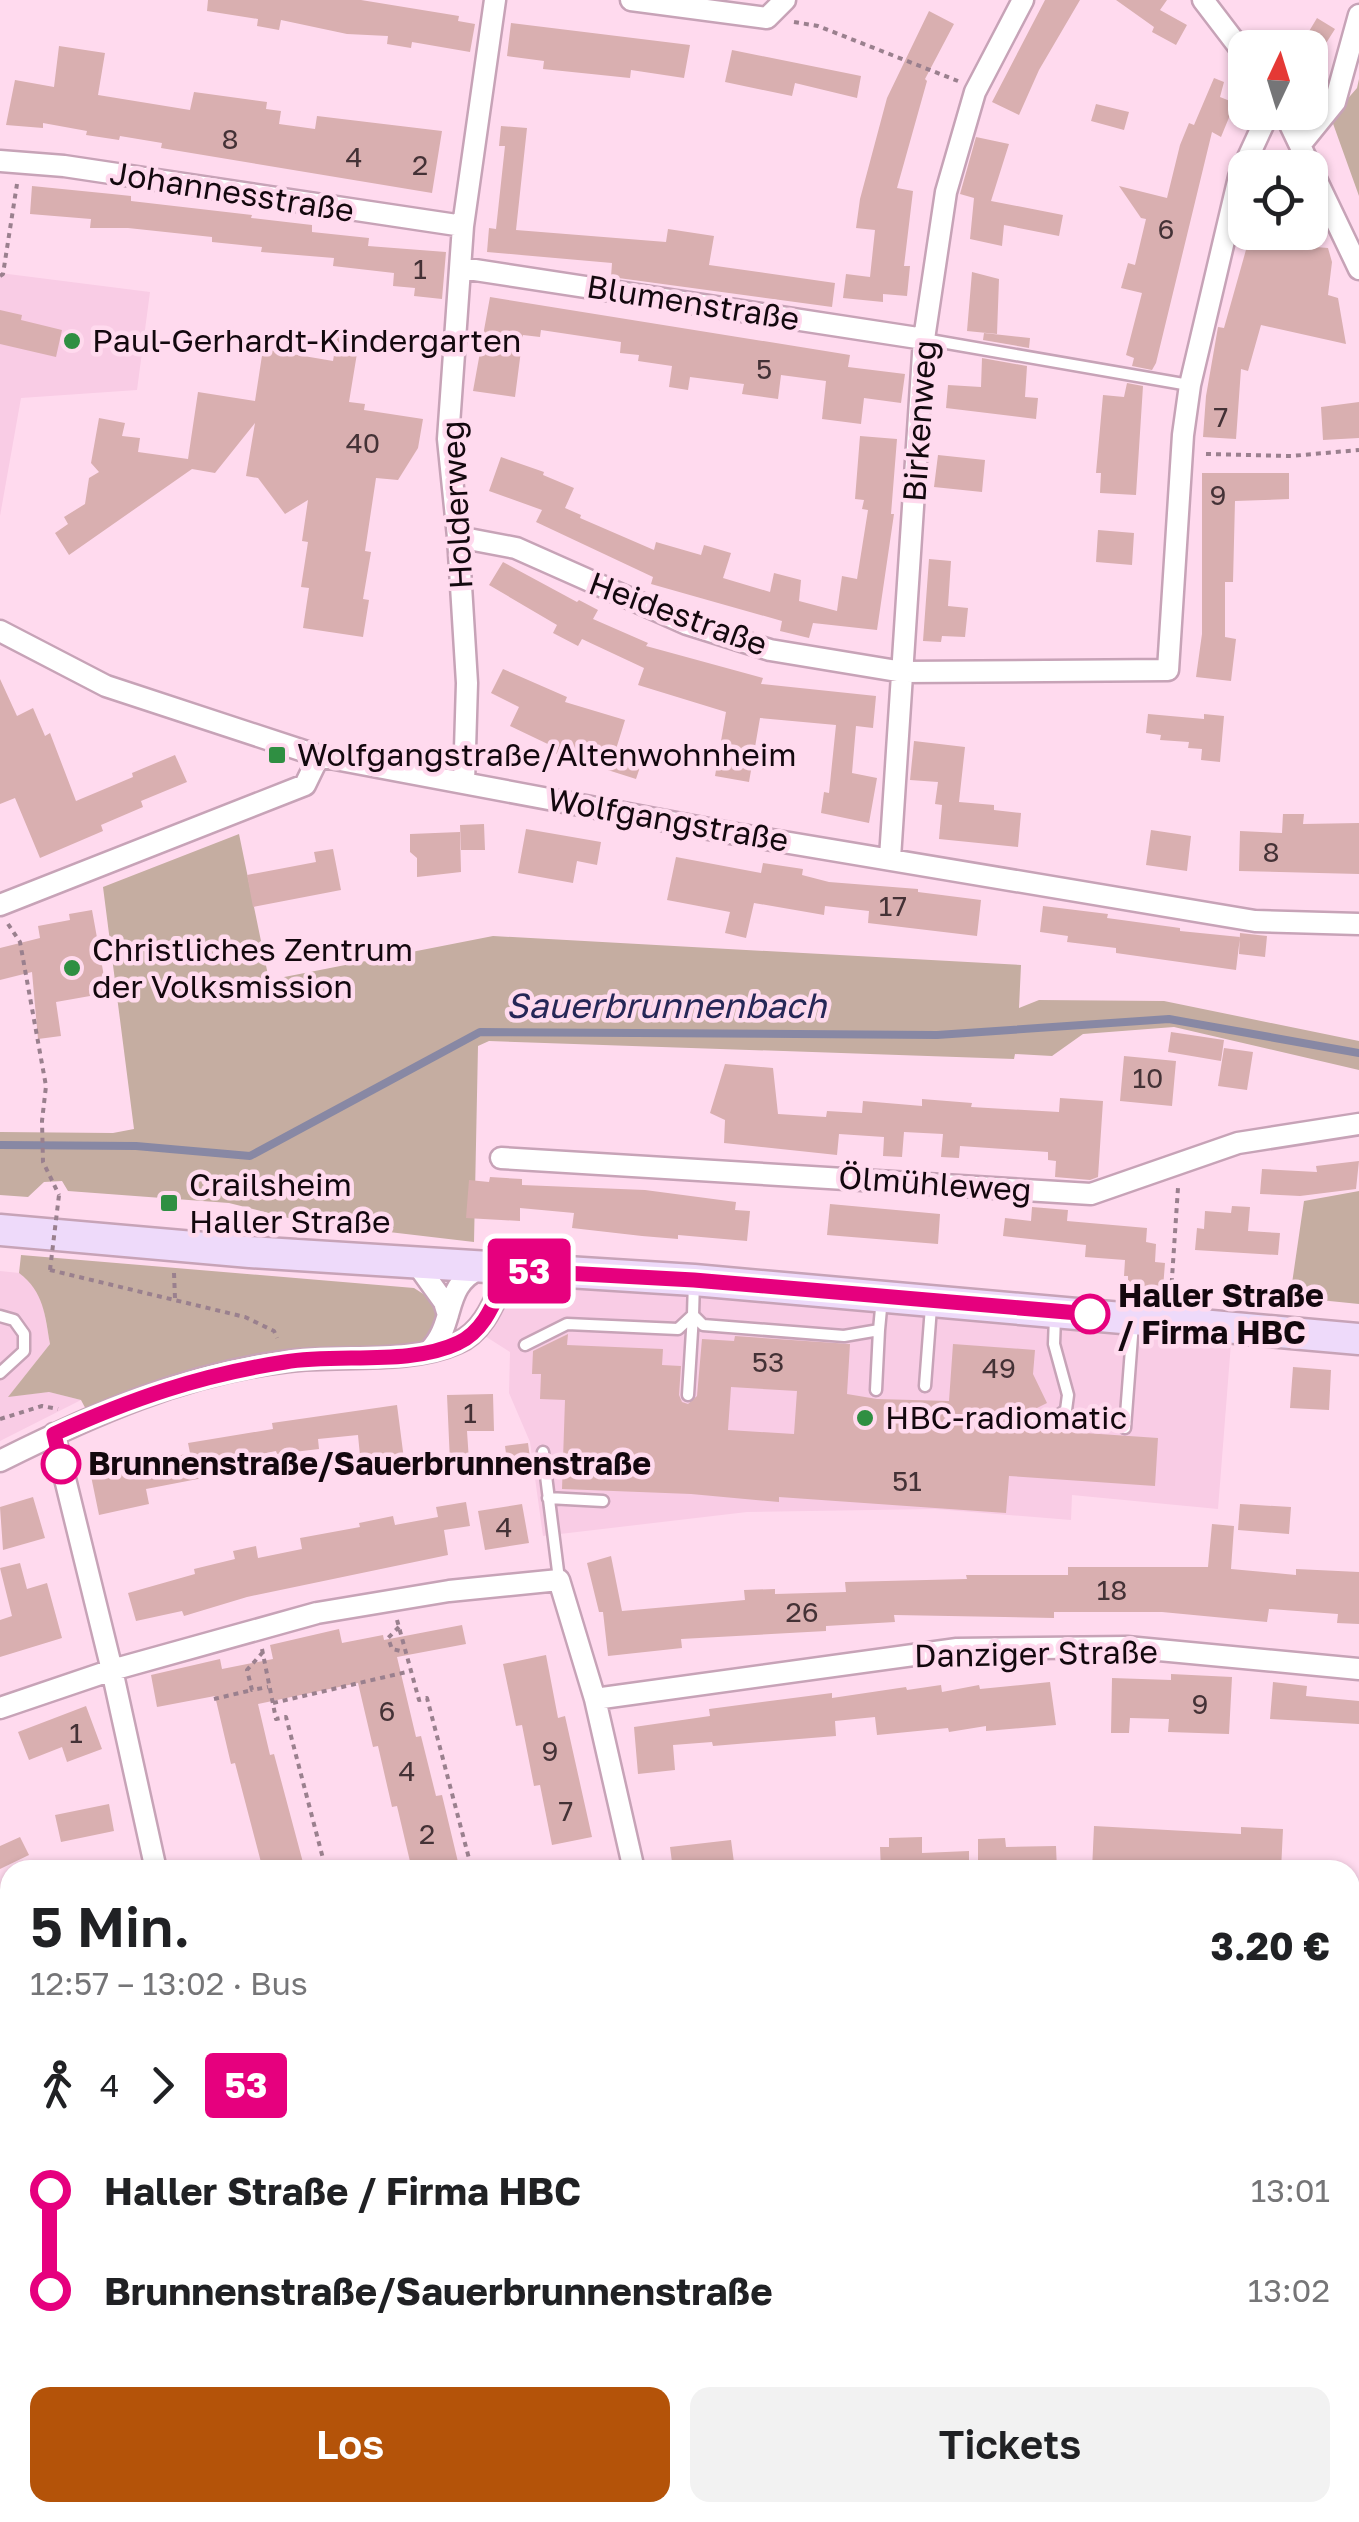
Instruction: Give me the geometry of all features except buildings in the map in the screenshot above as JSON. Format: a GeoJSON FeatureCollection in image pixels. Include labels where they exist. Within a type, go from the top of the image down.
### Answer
{"type":"FeatureCollection","features":[{"type":"Feature","properties":{"kind":"main road"},"geometry":{"type":"LineString","coordinates":[[0,1230],[495,1269],[694,1280],[1359,1339]]}},
{"type":"Feature","properties":{"kind":"street","name":"Holderweg"},"geometry":{"type":"LineString","coordinates":[[464,784],[467,683],[448,439],[464,226],[495,0]]}},
{"type":"Feature","properties":{"kind":"street"},"geometry":{"type":"LineString","coordinates":[[631,0],[767,18],[785,0]]}},
{"type":"Feature","properties":{"kind":"street","name":"Birkenweg"},"geometry":{"type":"LineString","coordinates":[[890,858],[924,339],[946,192],[974,92],[1023,0]]}},
{"type":"Feature","properties":{"kind":"street"},"geometry":{"type":"LineString","coordinates":[[1203,0],[1228,33]]}},
{"type":"Feature","properties":{"kind":"street"},"geometry":{"type":"LineString","coordinates":[[1300,145],[1335,102],[1359,15]]}},
{"type":"Feature","properties":{"kind":"street"},"geometry":{"type":"LineString","coordinates":[[1181,453],[1190,385],[1239,177],[1260,130]]}},
{"type":"Feature","properties":{"kind":"street"},"geometry":{"type":"LineString","coordinates":[[1293,130],[1359,268]]}},
{"type":"Feature","properties":{"kind":"street","name":"Johannesstraße"},"geometry":{"type":"LineString","coordinates":[[10,162],[464,226]]}},
{"type":"Feature","properties":{"kind":"street","name":"Blumenstraße"},"geometry":{"type":"LineString","coordinates":[[462,268],[924,339]]}},
{"type":"Feature","properties":{"kind":"street","name":"Heidestraße"},"geometry":{"type":"LineString","coordinates":[[458,536],[516,548],[687,624],[754,645],[903,672],[1168,670],[1181,453]]}},
{"type":"Feature","properties":{"kind":"street","name":"Wolfgangstraße"},"geometry":{"type":"LineString","coordinates":[[2,635],[106,686],[320,756],[730,833],[1254,921],[1359,924]]}},
{"type":"Feature","properties":{"kind":"street"},"geometry":{"type":"LineString","coordinates":[[0,909],[305,785],[320,756]]}},
{"type":"Feature","properties":{"kind":"street","name":"Ölmühleweg"},"geometry":{"type":"LineString","coordinates":[[501,1158],[1091,1194],[1238,1144],[1359,1124]]}},
{"type":"Feature","properties":{"kind":"street"},"geometry":{"type":"LineString","coordinates":[[416,1263],[444,1302],[448,1315]]}},
{"type":"Feature","properties":{"kind":"street"},"geometry":{"type":"LineString","coordinates":[[429,1351],[441,1339],[460,1282],[495,1269]]}},
{"type":"Feature","properties":{"kind":"street"},"geometry":{"type":"LineString","coordinates":[[0,1461],[90,1417],[181,1382],[287,1361],[429,1351],[461,1342],[477,1331],[486,1316],[488,1280],[495,1269]]}},
{"type":"Feature","properties":{"kind":"street"},"geometry":{"type":"LineString","coordinates":[[54,1434],[154,1860]]}},
{"type":"Feature","properties":{"kind":"street"},"geometry":{"type":"LineString","coordinates":[[0,1708],[112,1670],[317,1613],[560,1580],[595,1699],[632,1860]]}},
{"type":"Feature","properties":{"kind":"street","name":"Danziger Straße"},"geometry":{"type":"LineString","coordinates":[[595,1699],[957,1649],[1127,1647],[1359,1669]]}},
{"type":"Feature","properties":{"kind":"lane"},"geometry":{"type":"LineString","coordinates":[[924,339],[1190,385]]}},
{"type":"Feature","properties":{"kind":"lane"},"geometry":{"type":"LineString","coordinates":[[688,1396],[694,1280]]}},
{"type":"Feature","properties":{"kind":"lane"},"geometry":{"type":"LineString","coordinates":[[876,1390],[882,1297]]}},
{"type":"Feature","properties":{"kind":"lane"},"geometry":{"type":"LineString","coordinates":[[925,1386],[931,1301]]}},
{"type":"Feature","properties":{"kind":"lane"},"geometry":{"type":"LineString","coordinates":[[1032,1422],[1052,1420],[1066,1410],[1068,1395],[1054,1344],[1055,1311]]}},
{"type":"Feature","properties":{"kind":"lane"},"geometry":{"type":"LineString","coordinates":[[0,1316],[14,1320],[24,1334],[24,1351],[0,1373]]}},
{"type":"Feature","properties":{"kind":"lane"},"geometry":{"type":"LineString","coordinates":[[693,1316],[704,1325],[844,1336],[879,1330]]}},
{"type":"Feature","properties":{"kind":"lane"},"geometry":{"type":"LineString","coordinates":[[525,1345],[567,1324],[678,1329],[693,1316]]}},
{"type":"Feature","properties":{"kind":"lane"},"geometry":{"type":"LineString","coordinates":[[1125,1428],[1134,1317]]}},
{"type":"Feature","properties":{"kind":"lane"},"geometry":{"type":"LineString","coordinates":[[543,1452],[560,1580]]}},
{"type":"Feature","properties":{"kind":"lane"},"geometry":{"type":"LineString","coordinates":[[548,1498],[603,1501]]}},
{"type":"Feature","properties":{"kind":"path"},"geometry":{"type":"LineString","coordinates":[[767,18],[818,26],[957,80],[974,92]]}},
{"type":"Feature","properties":{"kind":"path"},"geometry":{"type":"LineString","coordinates":[[0,276],[10,162]]}},
{"type":"Feature","properties":{"kind":"path"},"geometry":{"type":"LineString","coordinates":[[1181,453],[1291,456],[1359,450]]}},
{"type":"Feature","properties":{"kind":"path"},"geometry":{"type":"LineString","coordinates":[[0,909],[20,942],[46,1086],[43,1162],[59,1195],[50,1270],[246,1317],[274,1331],[287,1361]]}},
{"type":"Feature","properties":{"kind":"path"},"geometry":{"type":"LineString","coordinates":[[1169,1320],[1180,1164]]}},
{"type":"Feature","properties":{"kind":"path"},"geometry":{"type":"LineString","coordinates":[[174,1268],[174,1299]]}},
{"type":"Feature","properties":{"kind":"path"},"geometry":{"type":"LineString","coordinates":[[0,1418],[42,1406],[90,1417]]}},
{"type":"Feature","properties":{"kind":"path"},"geometry":{"type":"LineString","coordinates":[[392,1600],[419,1700],[427,1698],[469,1860]]}},
{"type":"Feature","properties":{"kind":"path"},"geometry":{"type":"LineString","coordinates":[[399,1627],[388,1638],[392,1650],[406,1652]]}},
{"type":"Feature","properties":{"kind":"path"},"geometry":{"type":"LineString","coordinates":[[258,1630],[276,1719],[286,1717],[323,1860]]}},
{"type":"Feature","properties":{"kind":"path"},"geometry":{"type":"LineString","coordinates":[[252,1690],[247,1670],[262,1652]]}},
{"type":"Feature","properties":{"kind":"path"},"geometry":{"type":"LineString","coordinates":[[273,1703],[411,1671]]}},
{"type":"Feature","properties":{"kind":"path"},"geometry":{"type":"LineString","coordinates":[[214,1699],[270,1686]]}},
{"type":"Feature","properties":{"kind":"shaded area"},"geometry":{"type":"Polygon","coordinates":[[[1359,79],[1359,196],[1331,118],[1357,88],[1359,79]]]}},
{"type":"Feature","properties":{"kind":"shaded area","name":"Paul-Gerhardt-Kindergarten"},"geometry":{"type":"Polygon","coordinates":[[[0,273],[150,292],[137,390],[21,398],[0,516],[0,273]]]}},
{"type":"Feature","properties":{"kind":"shaded area"},"geometry":{"type":"Polygon","coordinates":[[[239,834],[269,980],[493,936],[1021,965],[1019,1008],[1039,1000],[1164,1001],[1359,1041],[1359,1070],[1174,1027],[1083,1034],[1052,1056],[1015,1054],[1014,1059],[489,1041],[478,1046],[474,1242],[304,1222],[229,1203],[68,1191],[62,1181],[44,1182],[28,1197],[0,1195],[0,1132],[113,1133],[134,1129],[103,887],[239,834]]]}},
{"type":"Feature","properties":{"kind":"shaded area"},"geometry":{"type":"Polygon","coordinates":[[[1359,1191],[1359,1304],[1290,1297],[1304,1201],[1359,1191]]]}},
{"type":"Feature","properties":{"kind":"shaded area"},"geometry":{"type":"Polygon","coordinates":[[[21,1255],[414,1288],[428,1297],[445,1328],[429,1351],[287,1361],[90,1417],[81,1400],[49,1392],[8,1397],[50,1344],[38,1296],[19,1273],[21,1255]]]}},
{"type":"Feature","properties":{"kind":"shaded area"},"geometry":{"type":"Polygon","coordinates":[[[0,1271],[19,1273],[34,1283],[43,1305],[50,1344],[9,1396],[49,1392],[81,1400],[0,1441],[0,1271]]]}},
{"type":"Feature","properties":{"kind":"shaded area"},"geometry":{"type":"Polygon","coordinates":[[[486,1279],[1231,1343],[1218,1509],[1072,1495],[1071,1520],[935,1509],[747,1512],[543,1536],[530,1442],[509,1393],[510,1352],[477,1331],[486,1279]]]}},
{"type":"Feature","properties":{"kind":"waterway","name":"Sauerbrunnenbach"},"geometry":{"type":"LineString","coordinates":[[0,1145],[136,1146],[250,1156],[480,1032],[937,1035],[1169,1019],[1359,1053]]}},
{"type":"Feature","properties":{"kind":"bus line","name":"53"},"geometry":{"type":"LineString","coordinates":[[61,1464],[54,1434],[181,1382],[287,1361],[411,1354],[461,1342],[477,1331],[509,1270],[694,1280],[1090,1314]]}},
{"type":"Feature","properties":{"kind":"place","name":"Paul-Gerhardt-Kindergarten"},"geometry":{"type":"Point","coordinates":[72,341]}},
{"type":"Feature","properties":{"kind":"place","name":"Wolfgangstraße/Altenwohnheim"},"geometry":{"type":"Point","coordinates":[277,755]}},
{"type":"Feature","properties":{"kind":"place","name":"Christliches Zentrum der Volksmission"},"geometry":{"type":"Point","coordinates":[72,968]}},
{"type":"Feature","properties":{"kind":"place","name":"Crailsheim Haller Straße"},"geometry":{"type":"Point","coordinates":[169,1203]}},
{"type":"Feature","properties":{"kind":"place","name":"Haller Straße / Firma HBC"},"geometry":{"type":"Point","coordinates":[1090,1314]}},
{"type":"Feature","properties":{"kind":"place","name":"HBC-radiomatic"},"geometry":{"type":"Point","coordinates":[865,1418]}},
{"type":"Feature","properties":{"kind":"place","name":"Brunnenstraße/Sauerbrunnenstraße"},"geometry":{"type":"Point","coordinates":[61,1464]}}]}
